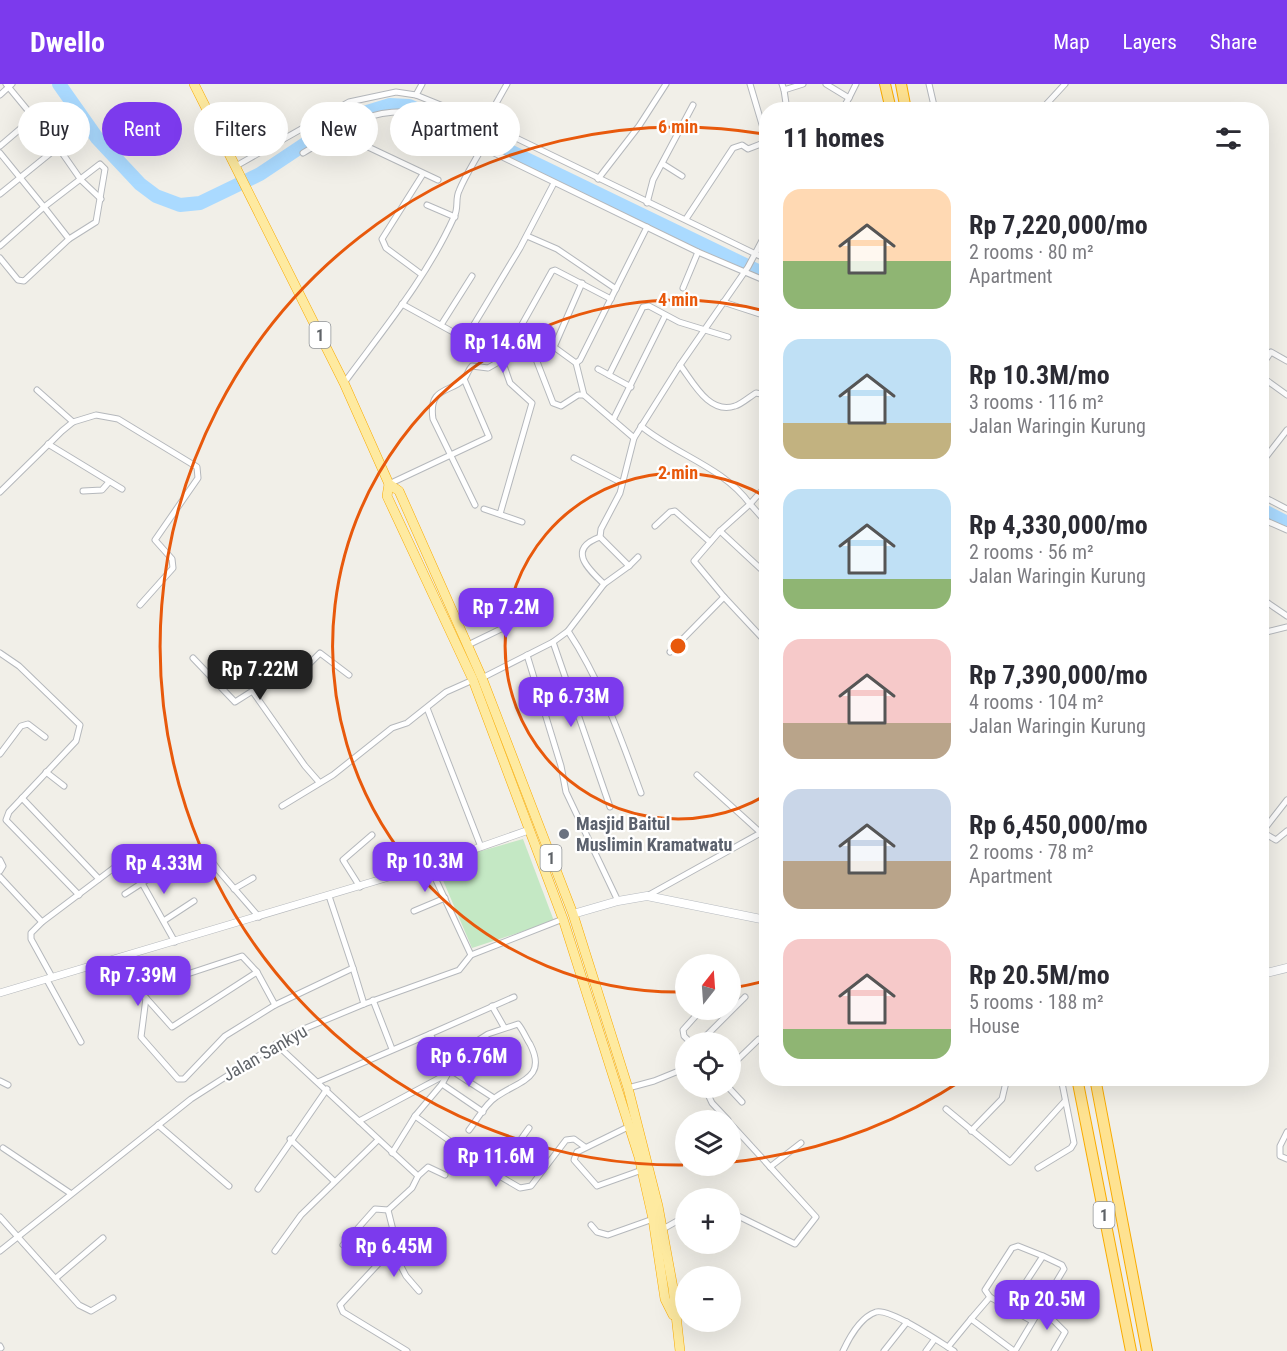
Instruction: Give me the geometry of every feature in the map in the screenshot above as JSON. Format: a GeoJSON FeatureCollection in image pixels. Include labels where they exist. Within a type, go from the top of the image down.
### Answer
{"type":"FeatureCollection","features":[{"type":"Feature","properties":{"kind":"highway","name":"1"},"geometry":{"type":"LineString","coordinates":[[194,84],[344,383],[389,484],[399,491],[468,645],[529,830],[563,919],[630,1126],[653,1219],[665,1299],[674,1317]]}},
{"type":"Feature","properties":{"kind":"highway"},"geometry":{"type":"LineString","coordinates":[[885,84],[889,102]]}},
{"type":"Feature","properties":{"kind":"highway"},"geometry":{"type":"LineString","coordinates":[[901,84],[904,102]]}},
{"type":"Feature","properties":{"kind":"highway","name":"1"},"geometry":{"type":"LineString","coordinates":[[389,484],[387,496],[478,679],[573,914],[628,1088],[663,1229],[680,1351]]}},
{"type":"Feature","properties":{"kind":"highway","name":"1"},"geometry":{"type":"LineString","coordinates":[[1079,1086],[1131,1351]]}},
{"type":"Feature","properties":{"kind":"highway","name":"1"},"geometry":{"type":"LineString","coordinates":[[1097,1086],[1147,1351]]}},
{"type":"Feature","properties":{"kind":"main road"},"geometry":{"type":"LineString","coordinates":[[573,914],[618,901],[647,896],[759,919]]}},
{"type":"Feature","properties":{"kind":"main road"},"geometry":{"type":"LineString","coordinates":[[1269,972],[1287,968]]}},
{"type":"Feature","properties":{"kind":"street"},"geometry":{"type":"LineString","coordinates":[[393,84],[396,92]]}},
{"type":"Feature","properties":{"kind":"street"},"geometry":{"type":"LineString","coordinates":[[416,94],[423,84]]}},
{"type":"Feature","properties":{"kind":"street"},"geometry":{"type":"LineString","coordinates":[[497,102],[507,84]]}},
{"type":"Feature","properties":{"kind":"street"},"geometry":{"type":"LineString","coordinates":[[598,179],[666,84]]}},
{"type":"Feature","properties":{"kind":"street"},"geometry":{"type":"LineString","coordinates":[[750,84],[759,116]]}},
{"type":"Feature","properties":{"kind":"street"},"geometry":{"type":"LineString","coordinates":[[786,102],[783,87],[803,84]]}},
{"type":"Feature","properties":{"kind":"street"},"geometry":{"type":"LineString","coordinates":[[826,84],[849,98]]}},
{"type":"Feature","properties":{"kind":"street"},"geometry":{"type":"LineString","coordinates":[[850,84],[852,91]]}},
{"type":"Feature","properties":{"kind":"street"},"geometry":{"type":"LineString","coordinates":[[847,102],[856,84]]}},
{"type":"Feature","properties":{"kind":"street"},"geometry":{"type":"LineString","coordinates":[[929,84],[933,102]]}},
{"type":"Feature","properties":{"kind":"street"},"geometry":{"type":"LineString","coordinates":[[1048,102],[1065,84]]}},
{"type":"Feature","properties":{"kind":"street"},"geometry":{"type":"LineString","coordinates":[[0,95],[9,85],[22,102]]}},
{"type":"Feature","properties":{"kind":"street"},"geometry":{"type":"LineString","coordinates":[[349,102],[396,92],[416,94],[435,102]]}},
{"type":"Feature","properties":{"kind":"street"},"geometry":{"type":"LineString","coordinates":[[647,203],[653,180],[693,105]]}},
{"type":"Feature","properties":{"kind":"street"},"geometry":{"type":"LineString","coordinates":[[0,146],[18,131]]}},
{"type":"Feature","properties":{"kind":"street"},"geometry":{"type":"LineString","coordinates":[[237,167],[300,133]]}},
{"type":"Feature","properties":{"kind":"street"},"geometry":{"type":"LineString","coordinates":[[520,140],[647,203],[686,219],[759,257]]}},
{"type":"Feature","properties":{"kind":"street"},"geometry":{"type":"LineString","coordinates":[[686,219],[733,148],[742,145],[748,149],[759,144]]}},
{"type":"Feature","properties":{"kind":"street"},"geometry":{"type":"LineString","coordinates":[[378,152],[438,180]]}},
{"type":"Feature","properties":{"kind":"street"},"geometry":{"type":"LineString","coordinates":[[0,153],[69,239]]}},
{"type":"Feature","properties":{"kind":"street"},"geometry":{"type":"LineString","coordinates":[[0,194],[47,156]]}},
{"type":"Feature","properties":{"kind":"street"},"geometry":{"type":"LineString","coordinates":[[64,156],[81,180],[101,199]]}},
{"type":"Feature","properties":{"kind":"street"},"geometry":{"type":"LineString","coordinates":[[344,383],[402,304],[455,217],[459,206],[457,194],[478,156]]}},
{"type":"Feature","properties":{"kind":"street"},"geometry":{"type":"LineString","coordinates":[[502,156],[698,252],[759,277]]}},
{"type":"Feature","properties":{"kind":"street"},"geometry":{"type":"LineString","coordinates":[[0,246],[44,207],[100,164],[104,166],[96,222],[69,239],[24,281],[18,280],[0,258]]}},
{"type":"Feature","properties":{"kind":"street"},"geometry":{"type":"LineString","coordinates":[[663,164],[682,176]]}},
{"type":"Feature","properties":{"kind":"street"},"geometry":{"type":"LineString","coordinates":[[421,274],[386,248],[382,239],[423,174]]}},
{"type":"Feature","properties":{"kind":"street"},"geometry":{"type":"LineString","coordinates":[[402,304],[462,337],[469,334],[527,236],[554,183]]}},
{"type":"Feature","properties":{"kind":"street"},"geometry":{"type":"LineString","coordinates":[[427,205],[455,217]]}},
{"type":"Feature","properties":{"kind":"street"},"geometry":{"type":"LineString","coordinates":[[576,363],[586,353],[647,227]]}},
{"type":"Feature","properties":{"kind":"street"},"geometry":{"type":"LineString","coordinates":[[527,236],[557,249],[616,289]]}},
{"type":"Feature","properties":{"kind":"street"},"geometry":{"type":"LineString","coordinates":[[604,584],[582,557],[582,553],[591,540],[600,537],[622,483],[634,438],[680,365],[746,270],[759,246]]}},
{"type":"Feature","properties":{"kind":"street"},"geometry":{"type":"LineString","coordinates":[[683,288],[698,252]]}},
{"type":"Feature","properties":{"kind":"street"},"geometry":{"type":"LineString","coordinates":[[475,505],[450,458],[432,413],[437,395],[445,388],[464,379],[472,366],[488,368],[501,360],[552,271],[555,270],[611,299]]}},
{"type":"Feature","properties":{"kind":"street"},"geometry":{"type":"LineString","coordinates":[[441,325],[472,276]]}},
{"type":"Feature","properties":{"kind":"street"},"geometry":{"type":"LineString","coordinates":[[554,347],[582,283]]}},
{"type":"Feature","properties":{"kind":"street"},"geometry":{"type":"LineString","coordinates":[[723,302],[759,314]]}},
{"type":"Feature","properties":{"kind":"street"},"geometry":{"type":"LineString","coordinates":[[609,375],[641,309],[649,306],[665,316],[728,337]]}},
{"type":"Feature","properties":{"kind":"street"},"geometry":{"type":"LineString","coordinates":[[613,420],[665,316]]}},
{"type":"Feature","properties":{"kind":"street"},"geometry":{"type":"LineString","coordinates":[[518,332],[554,347],[576,363],[584,395],[634,438]]}},
{"type":"Feature","properties":{"kind":"street"},"geometry":{"type":"LineString","coordinates":[[527,336],[553,403],[561,406],[578,395],[584,395]]}},
{"type":"Feature","properties":{"kind":"street"},"geometry":{"type":"LineString","coordinates":[[1269,354],[1270,352],[1287,362]]}},
{"type":"Feature","properties":{"kind":"street"},"geometry":{"type":"LineString","coordinates":[[500,514],[532,403],[508,381],[501,360]]}},
{"type":"Feature","properties":{"kind":"street"},"geometry":{"type":"LineString","coordinates":[[680,365],[708,401],[716,406],[736,406],[756,393],[759,394]]}},
{"type":"Feature","properties":{"kind":"street"},"geometry":{"type":"LineString","coordinates":[[598,369],[631,387]]}},
{"type":"Feature","properties":{"kind":"street"},"geometry":{"type":"LineString","coordinates":[[389,484],[483,442],[490,434],[464,379]]}},
{"type":"Feature","properties":{"kind":"street"},"geometry":{"type":"LineString","coordinates":[[1269,382],[1287,395]]}},
{"type":"Feature","properties":{"kind":"street"},"geometry":{"type":"LineString","coordinates":[[37,390],[74,422]]}},
{"type":"Feature","properties":{"kind":"street"},"geometry":{"type":"LineString","coordinates":[[0,492],[48,444],[74,422],[96,415],[118,419],[189,460],[200,472],[155,540],[172,559],[173,568],[140,605]]}},
{"type":"Feature","properties":{"kind":"street"},"geometry":{"type":"LineString","coordinates":[[641,426],[681,455],[715,471],[743,495],[759,514]]}},
{"type":"Feature","properties":{"kind":"street"},"geometry":{"type":"LineString","coordinates":[[1269,453],[1287,430]]}},
{"type":"Feature","properties":{"kind":"street"},"geometry":{"type":"LineString","coordinates":[[48,444],[122,489]]}},
{"type":"Feature","properties":{"kind":"street"},"geometry":{"type":"LineString","coordinates":[[574,458],[622,483]]}},
{"type":"Feature","properties":{"kind":"street"},"geometry":{"type":"LineString","coordinates":[[82,491],[102,490],[109,482]]}},
{"type":"Feature","properties":{"kind":"street"},"geometry":{"type":"LineString","coordinates":[[759,494],[720,531],[694,561],[759,634]]}},
{"type":"Feature","properties":{"kind":"street"},"geometry":{"type":"LineString","coordinates":[[1269,500],[1287,509]]}},
{"type":"Feature","properties":{"kind":"street"},"geometry":{"type":"LineString","coordinates":[[484,509],[522,522]]}},
{"type":"Feature","properties":{"kind":"street"},"geometry":{"type":"LineString","coordinates":[[655,526],[670,512],[675,511],[710,542]]}},
{"type":"Feature","properties":{"kind":"street"},"geometry":{"type":"LineString","coordinates":[[1269,522],[1287,530]]}},
{"type":"Feature","properties":{"kind":"street"},"geometry":{"type":"LineString","coordinates":[[720,531],[759,567]]}},
{"type":"Feature","properties":{"kind":"street"},"geometry":{"type":"LineString","coordinates":[[600,537],[629,566]]}},
{"type":"Feature","properties":{"kind":"street"},"geometry":{"type":"LineString","coordinates":[[282,806],[320,783],[392,728],[407,723],[446,692],[553,642],[568,631],[604,584],[638,557]]}},
{"type":"Feature","properties":{"kind":"street"},"geometry":{"type":"LineString","coordinates":[[670,652],[724,597]]}},
{"type":"Feature","properties":{"kind":"street"},"geometry":{"type":"LineString","coordinates":[[1269,604],[1287,616]]}},
{"type":"Feature","properties":{"kind":"street"},"geometry":{"type":"LineString","coordinates":[[468,645],[534,613]]}},
{"type":"Feature","properties":{"kind":"street"},"geometry":{"type":"LineString","coordinates":[[1269,631],[1287,627]]}},
{"type":"Feature","properties":{"kind":"street"},"geometry":{"type":"LineString","coordinates":[[568,631],[588,662],[608,702],[641,793]]}},
{"type":"Feature","properties":{"kind":"street"},"geometry":{"type":"LineString","coordinates":[[553,642],[610,807]]}},
{"type":"Feature","properties":{"kind":"street"},"geometry":{"type":"LineString","coordinates":[[0,653],[19,666],[80,725],[76,741],[9,812],[6,822],[79,895]]}},
{"type":"Feature","properties":{"kind":"street"},"geometry":{"type":"LineString","coordinates":[[193,658],[235,702],[296,664],[308,665],[320,653],[350,675]]}},
{"type":"Feature","properties":{"kind":"street"},"geometry":{"type":"LineString","coordinates":[[526,655],[566,792],[618,901]]}},
{"type":"Feature","properties":{"kind":"street"},"geometry":{"type":"LineString","coordinates":[[253,692],[305,766],[320,783]]}},
{"type":"Feature","properties":{"kind":"street"},"geometry":{"type":"LineString","coordinates":[[427,708],[481,847]]}},
{"type":"Feature","properties":{"kind":"street"},"geometry":{"type":"LineString","coordinates":[[0,754],[21,726],[28,724],[45,737]]}},
{"type":"Feature","properties":{"kind":"street"},"geometry":{"type":"LineString","coordinates":[[46,772],[63,786]]}},
{"type":"Feature","properties":{"kind":"street"},"geometry":{"type":"LineString","coordinates":[[697,774],[759,827]]}},
{"type":"Feature","properties":{"kind":"street"},"geometry":{"type":"LineString","coordinates":[[22,798],[99,879]]}},
{"type":"Feature","properties":{"kind":"street"},"geometry":{"type":"LineString","coordinates":[[1269,823],[1287,800]]}},
{"type":"Feature","properties":{"kind":"street"},"geometry":{"type":"LineString","coordinates":[[0,993],[360,887],[529,830]]}},
{"type":"Feature","properties":{"kind":"street"},"geometry":{"type":"LineString","coordinates":[[1269,836],[1276,840],[1287,831]]}},
{"type":"Feature","properties":{"kind":"street"},"geometry":{"type":"LineString","coordinates":[[647,896],[759,834]]}},
{"type":"Feature","properties":{"kind":"street"},"geometry":{"type":"LineString","coordinates":[[360,887],[343,864],[343,860],[372,835]]}},
{"type":"Feature","properties":{"kind":"street"},"geometry":{"type":"LineString","coordinates":[[81,1042],[49,979],[31,937],[42,922],[139,849]]}},
{"type":"Feature","properties":{"kind":"street"},"geometry":{"type":"LineString","coordinates":[[203,849],[259,918]]}},
{"type":"Feature","properties":{"kind":"street"},"geometry":{"type":"LineString","coordinates":[[125,894],[183,857]]}},
{"type":"Feature","properties":{"kind":"street"},"geometry":{"type":"LineString","coordinates":[[0,860],[3,866],[0,871]]}},
{"type":"Feature","properties":{"kind":"street"},"geometry":{"type":"LineString","coordinates":[[429,865],[471,955]]}},
{"type":"Feature","properties":{"kind":"street"},"geometry":{"type":"LineString","coordinates":[[0,877],[42,922]]}},
{"type":"Feature","properties":{"kind":"street"},"geometry":{"type":"LineString","coordinates":[[234,889],[253,878]]}},
{"type":"Feature","properties":{"kind":"street"},"geometry":{"type":"LineString","coordinates":[[142,883],[165,920],[175,942]]}},
{"type":"Feature","properties":{"kind":"street"},"geometry":{"type":"LineString","coordinates":[[329,896],[364,1004]]}},
{"type":"Feature","properties":{"kind":"street"},"geometry":{"type":"LineString","coordinates":[[414,911],[445,898]]}},
{"type":"Feature","properties":{"kind":"street"},"geometry":{"type":"LineString","coordinates":[[165,920],[194,901]]}},
{"type":"Feature","properties":{"kind":"street","name":"Jalan Sankyu"},"geometry":{"type":"LineString","coordinates":[[0,1251],[191,1099],[294,1033],[373,1000],[459,970],[471,955],[563,919]]}},
{"type":"Feature","properties":{"kind":"street"},"geometry":{"type":"LineString","coordinates":[[139,990],[242,956],[257,972],[275,1005]]}},
{"type":"Feature","properties":{"kind":"street"},"geometry":{"type":"LineString","coordinates":[[121,958],[139,990],[168,1024],[175,1027],[257,972]]}},
{"type":"Feature","properties":{"kind":"street"},"geometry":{"type":"LineString","coordinates":[[146,998],[141,1037],[180,1080],[189,1076],[225,1036],[275,1005],[353,968]]}},
{"type":"Feature","properties":{"kind":"street"},"geometry":{"type":"LineString","coordinates":[[318,1082],[514,997]]}},
{"type":"Feature","properties":{"kind":"street"},"geometry":{"type":"LineString","coordinates":[[710,1032],[745,998]]}},
{"type":"Feature","properties":{"kind":"street"},"geometry":{"type":"LineString","coordinates":[[373,1000],[392,1049]]}},
{"type":"Feature","properties":{"kind":"street"},"geometry":{"type":"LineString","coordinates":[[492,1006],[504,1027]]}},
{"type":"Feature","properties":{"kind":"street"},"geometry":{"type":"LineString","coordinates":[[683,1032],[692,1020]]}},
{"type":"Feature","properties":{"kind":"street"},"geometry":{"type":"LineString","coordinates":[[392,1153],[415,1116],[471,1044],[516,1023],[521,1027],[534,1053],[537,1064],[535,1071],[518,1086],[494,1098],[470,1130]]}},
{"type":"Feature","properties":{"kind":"street"},"geometry":{"type":"LineString","coordinates":[[430,1034],[448,1072],[494,1098]]}},
{"type":"Feature","properties":{"kind":"street"},"geometry":{"type":"LineString","coordinates":[[741,1057],[759,1039]]}},
{"type":"Feature","properties":{"kind":"street"},"geometry":{"type":"LineString","coordinates":[[276,1044],[418,1176]]}},
{"type":"Feature","properties":{"kind":"street"},"geometry":{"type":"LineString","coordinates":[[359,1121],[448,1072]]}},
{"type":"Feature","properties":{"kind":"street"},"geometry":{"type":"LineString","coordinates":[[628,1088],[675,1072]]}},
{"type":"Feature","properties":{"kind":"street"},"geometry":{"type":"LineString","coordinates":[[0,1081],[8,1085]]}},
{"type":"Feature","properties":{"kind":"street"},"geometry":{"type":"LineString","coordinates":[[442,1084],[483,1112]]}},
{"type":"Feature","properties":{"kind":"street"},"geometry":{"type":"LineString","coordinates":[[971,1131],[1002,1099],[1005,1086]]}},
{"type":"Feature","properties":{"kind":"street"},"geometry":{"type":"LineString","coordinates":[[1038,1168],[1071,1148],[1074,1143],[1062,1086]]}},
{"type":"Feature","properties":{"kind":"street"},"geometry":{"type":"LineString","coordinates":[[258,1189],[290,1139],[327,1089]]}},
{"type":"Feature","properties":{"kind":"street"},"geometry":{"type":"LineString","coordinates":[[738,1098],[742,1102]]}},
{"type":"Feature","properties":{"kind":"street"},"geometry":{"type":"LineString","coordinates":[[946,1110],[1010,1162],[1065,1101]]}},
{"type":"Feature","properties":{"kind":"street"},"geometry":{"type":"LineString","coordinates":[[415,1116],[496,1174],[525,1188],[538,1178],[566,1140],[574,1139],[585,1147]]}},
{"type":"Feature","properties":{"kind":"street"},"geometry":{"type":"LineString","coordinates":[[158,1125],[229,1186]]}},
{"type":"Feature","properties":{"kind":"street"},"geometry":{"type":"LineString","coordinates":[[630,1126],[585,1147],[577,1152],[574,1160],[597,1186],[642,1170]]}},
{"type":"Feature","properties":{"kind":"street"},"geometry":{"type":"LineString","coordinates":[[496,1174],[529,1128]]}},
{"type":"Feature","properties":{"kind":"street"},"geometry":{"type":"LineString","coordinates":[[1287,1132],[1279,1152],[1287,1159]]}},
{"type":"Feature","properties":{"kind":"street"},"geometry":{"type":"LineString","coordinates":[[741,1135],[816,1216],[796,1243],[741,1217]]}},
{"type":"Feature","properties":{"kind":"street"},"geometry":{"type":"LineString","coordinates":[[290,1139],[333,1181]]}},
{"type":"Feature","properties":{"kind":"street"},"geometry":{"type":"LineString","coordinates":[[275,1251],[301,1215],[333,1181],[378,1140]]}},
{"type":"Feature","properties":{"kind":"street"},"geometry":{"type":"LineString","coordinates":[[770,1167],[801,1143]]}},
{"type":"Feature","properties":{"kind":"street"},"geometry":{"type":"LineString","coordinates":[[3,1148],[70,1193]]}},
{"type":"Feature","properties":{"kind":"street"},"geometry":{"type":"LineString","coordinates":[[343,1245],[375,1209],[388,1210],[412,1188],[418,1176],[428,1167],[446,1175]]}},
{"type":"Feature","properties":{"kind":"street"},"geometry":{"type":"LineString","coordinates":[[388,1210],[394,1234],[392,1249],[406,1276],[419,1291]]}},
{"type":"Feature","properties":{"kind":"street"},"geometry":{"type":"LineString","coordinates":[[0,1218],[86,1310],[98,1309],[113,1298]]}},
{"type":"Feature","properties":{"kind":"street"},"geometry":{"type":"LineString","coordinates":[[591,1225],[597,1232],[608,1235],[653,1219]]}},
{"type":"Feature","properties":{"kind":"street"},"geometry":{"type":"LineString","coordinates":[[663,1229],[675,1222]]}},
{"type":"Feature","properties":{"kind":"street"},"geometry":{"type":"LineString","coordinates":[[56,1278],[103,1238]]}},
{"type":"Feature","properties":{"kind":"street"},"geometry":{"type":"LineString","coordinates":[[970,1319],[1014,1351],[1064,1269],[1062,1265],[1018,1246],[1012,1248],[985,1290],[990,1297],[1032,1321]]}},
{"type":"Feature","properties":{"kind":"street"},"geometry":{"type":"LineString","coordinates":[[392,1249],[340,1305],[344,1312],[407,1351]]}},
{"type":"Feature","properties":{"kind":"street"},"geometry":{"type":"LineString","coordinates":[[1009,1308],[1043,1256]]}},
{"type":"Feature","properties":{"kind":"street"},"geometry":{"type":"LineString","coordinates":[[1027,1282],[1050,1293]]}},
{"type":"Feature","properties":{"kind":"street"},"geometry":{"type":"LineString","coordinates":[[948,1347],[990,1297]]}},
{"type":"Feature","properties":{"kind":"street"},"geometry":{"type":"LineString","coordinates":[[1039,1312],[1052,1319],[1065,1332],[1054,1351]]}},
{"type":"Feature","properties":{"kind":"street"},"geometry":{"type":"LineString","coordinates":[[843,1351],[849,1339],[873,1313],[887,1313],[907,1322],[954,1351]]}},
{"type":"Feature","properties":{"kind":"street"},"geometry":{"type":"LineString","coordinates":[[884,1351],[907,1322]]}},
{"type":"Feature","properties":{"kind":"street"},"geometry":{"type":"LineString","coordinates":[[926,1351],[934,1340]]}},
{"type":"Feature","properties":{"kind":"green space"},"geometry":{"type":"Polygon","coordinates":[[[523,839],[554,921],[472,948],[436,864],[523,839]]]}},
{"type":"Feature","properties":{"kind":"waterway"},"geometry":{"type":"LineString","coordinates":[[59,84],[97,138],[140,184],[156,196],[180,205],[200,203],[260,174],[341,120],[390,105],[409,106],[501,147],[759,272]]}},
{"type":"Feature","properties":{"kind":"waterway"},"geometry":{"type":"LineString","coordinates":[[1269,514],[1287,523]]}},
{"type":"Feature","properties":{"kind":"place","name":"Masjid Baitul Muslimin Kramatwatu"},"geometry":{"type":"Point","coordinates":[564,834]}}]}
